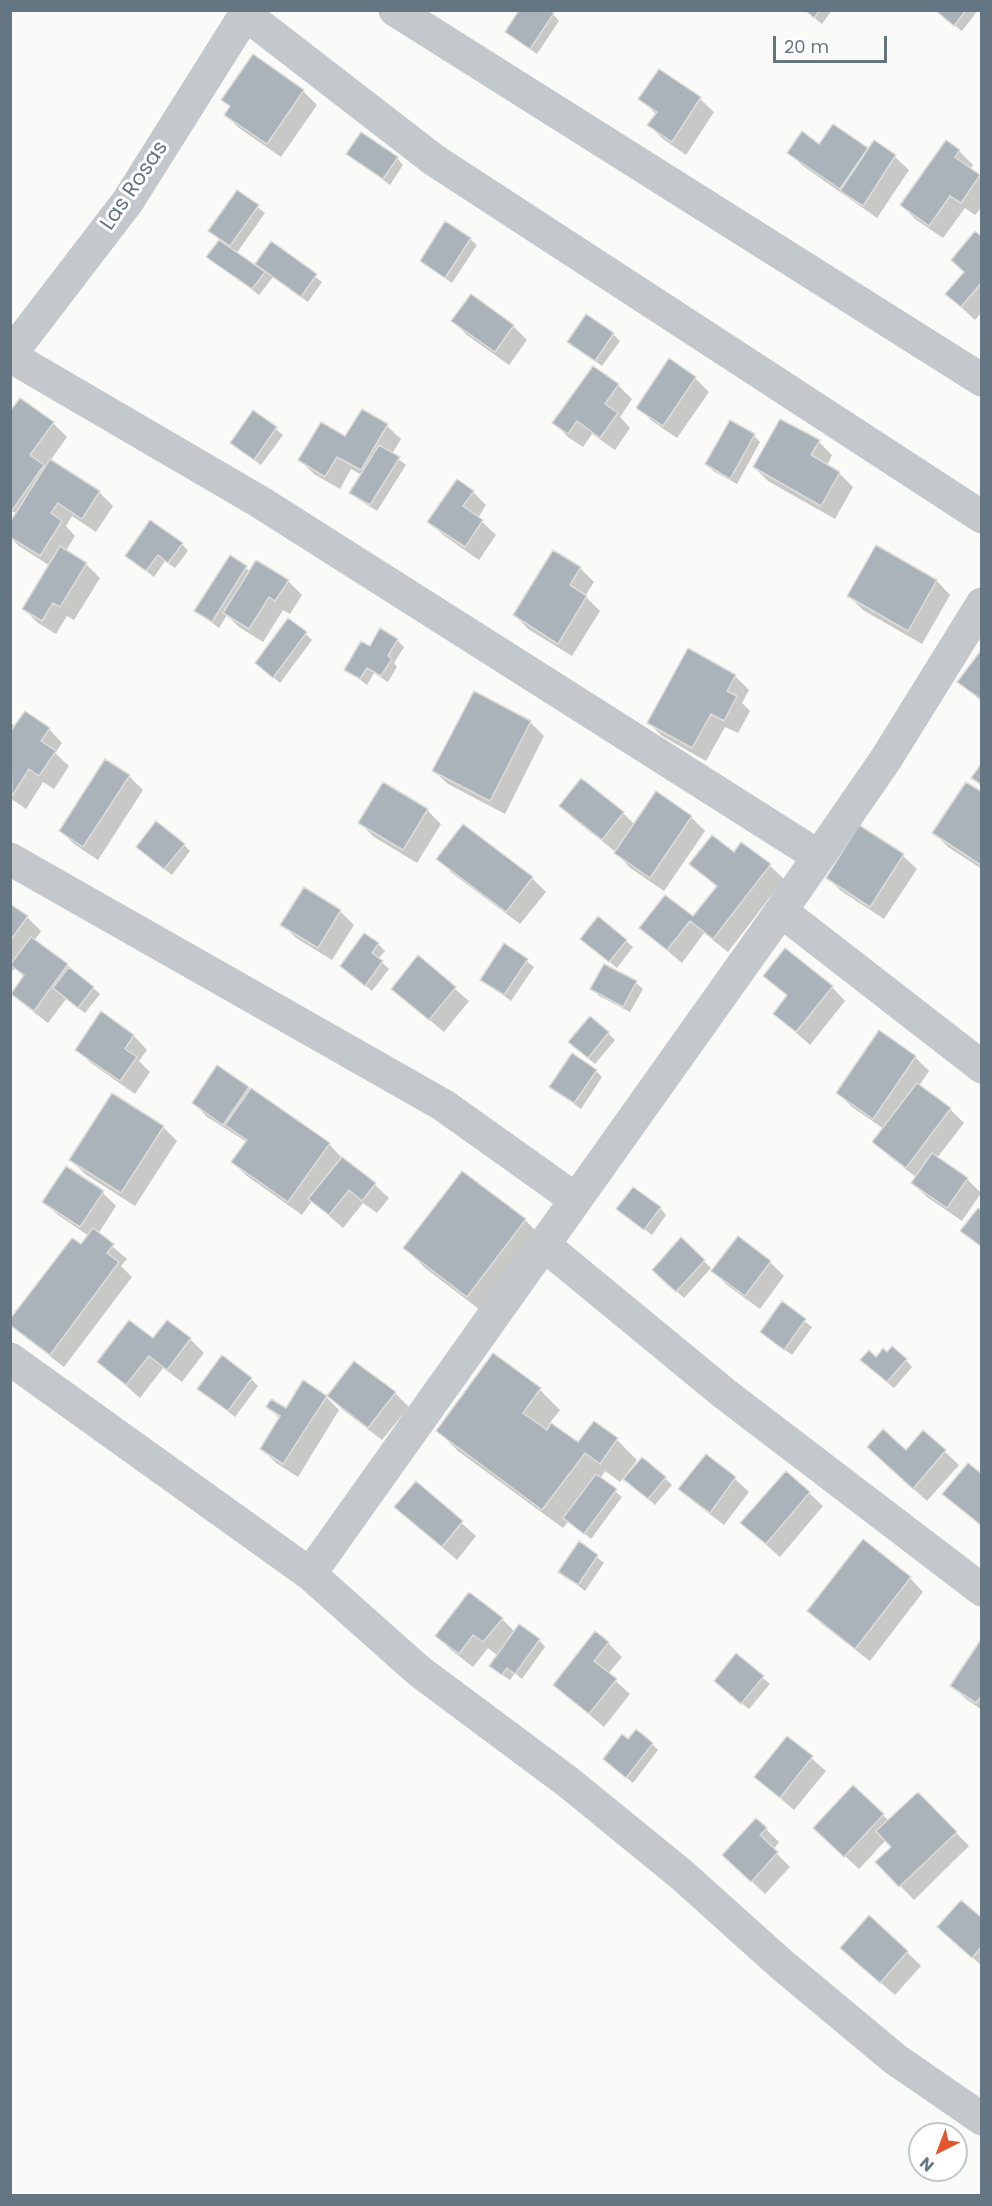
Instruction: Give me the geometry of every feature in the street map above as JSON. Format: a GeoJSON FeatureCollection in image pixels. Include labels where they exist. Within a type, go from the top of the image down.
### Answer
{"type":"FeatureCollection","features":[{"type":"Feature","properties":{"kind":"street"},"geometry":{"type":"LineString","coordinates":[[395,10],[981,380]]}},
{"type":"Feature","properties":{"kind":"street"},"geometry":{"type":"LineString","coordinates":[[247,12],[434,160],[981,517]]}},
{"type":"Feature","properties":{"kind":"street","name":"Las Rosas"},"geometry":{"type":"LineString","coordinates":[[10,355],[128,201],[247,12]]}},
{"type":"Feature","properties":{"kind":"street"},"geometry":{"type":"LineString","coordinates":[[10,355],[260,502],[818,856]]}},
{"type":"Feature","properties":{"kind":"street"},"geometry":{"type":"LineString","coordinates":[[310,1574],[782,911],[886,759],[981,604]]}},
{"type":"Feature","properties":{"kind":"street"},"geometry":{"type":"LineString","coordinates":[[10,859],[443,1105],[576,1199]]}},
{"type":"Feature","properties":{"kind":"street"},"geometry":{"type":"LineString","coordinates":[[782,911],[981,1067]]}},
{"type":"Feature","properties":{"kind":"street"},"geometry":{"type":"LineString","coordinates":[[543,1245],[725,1394],[981,1590]]}},
{"type":"Feature","properties":{"kind":"street"},"geometry":{"type":"LineString","coordinates":[[10,1359],[310,1574],[419,1671],[585,1797],[682,1875],[781,1964],[895,2059],[981,2119]]}},
{"type":"Feature","properties":{"kind":"building"},"geometry":{"type":"Polygon","coordinates":[[[519,10],[550,10],[554,13],[530,49],[505,32],[519,10]]]}},
{"type":"Feature","properties":{"kind":"building"},"geometry":{"type":"Polygon","coordinates":[[[805,10],[820,10],[814,18],[805,10]]]}},
{"type":"Feature","properties":{"kind":"building"},"geometry":{"type":"Polygon","coordinates":[[[935,10],[966,10],[954,26],[935,10]]]}},
{"type":"Feature","properties":{"kind":"building"},"geometry":{"type":"Polygon","coordinates":[[[253,54],[304,90],[267,144],[224,115],[230,106],[221,100],[253,54]]]}},
{"type":"Feature","properties":{"kind":"building"},"geometry":{"type":"Polygon","coordinates":[[[659,69],[701,97],[672,142],[647,125],[657,112],[638,99],[659,69]]]}},
{"type":"Feature","properties":{"kind":"building"},"geometry":{"type":"Polygon","coordinates":[[[833,124],[868,148],[840,189],[787,153],[802,131],[819,144],[833,124]]]}},
{"type":"Feature","properties":{"kind":"building"},"geometry":{"type":"Polygon","coordinates":[[[361,132],[398,157],[383,179],[346,154],[361,132]]]}},
{"type":"Feature","properties":{"kind":"building"},"geometry":{"type":"Polygon","coordinates":[[[874,140],[896,155],[863,206],[840,191],[874,140]]]}},
{"type":"Feature","properties":{"kind":"building"},"geometry":{"type":"Polygon","coordinates":[[[946,140],[960,150],[955,157],[980,175],[961,203],[950,196],[929,226],[900,205],[946,140]]]}},
{"type":"Feature","properties":{"kind":"building"},"geometry":{"type":"Polygon","coordinates":[[[237,190],[259,205],[230,246],[208,231],[237,190]]]}},
{"type":"Feature","properties":{"kind":"building"},"geometry":{"type":"Polygon","coordinates":[[[445,221],[471,238],[445,278],[420,261],[445,221]]]}},
{"type":"Feature","properties":{"kind":"building"},"geometry":{"type":"Polygon","coordinates":[[[975,231],[982,237],[982,282],[961,307],[945,294],[964,272],[951,260],[975,231]]]}},
{"type":"Feature","properties":{"kind":"building"},"geometry":{"type":"Polygon","coordinates":[[[219,240],[265,272],[252,289],[206,257],[219,240]]]}},
{"type":"Feature","properties":{"kind":"building"},"geometry":{"type":"Polygon","coordinates":[[[271,241],[317,274],[301,297],[255,264],[271,241]]]}},
{"type":"Feature","properties":{"kind":"building"},"geometry":{"type":"Polygon","coordinates":[[[471,294],[514,325],[495,352],[451,321],[471,294]]]}},
{"type":"Feature","properties":{"kind":"building"},"geometry":{"type":"Polygon","coordinates":[[[586,314],[614,333],[595,361],[567,342],[586,314]]]}},
{"type":"Feature","properties":{"kind":"building"},"geometry":{"type":"Polygon","coordinates":[[[669,358],[696,377],[663,426],[636,408],[669,358]]]}},
{"type":"Feature","properties":{"kind":"building"},"geometry":{"type":"Polygon","coordinates":[[[593,366],[619,384],[605,404],[618,413],[600,438],[577,421],[568,434],[552,423],[593,366]]]}},
{"type":"Feature","properties":{"kind":"building"},"geometry":{"type":"Polygon","coordinates":[[[20,398],[54,422],[30,455],[44,465],[13,509],[10,508],[10,411],[20,398]]]}},
{"type":"Feature","properties":{"kind":"building"},"geometry":{"type":"Polygon","coordinates":[[[362,409],[388,424],[361,470],[337,457],[325,477],[298,460],[321,422],[345,436],[362,409]]]}},
{"type":"Feature","properties":{"kind":"building"},"geometry":{"type":"Polygon","coordinates":[[[253,410],[277,427],[254,460],[230,443],[253,410]]]}},
{"type":"Feature","properties":{"kind":"building"},"geometry":{"type":"Polygon","coordinates":[[[780,419],[820,440],[811,455],[840,472],[821,506],[753,467],[780,419]]]}},
{"type":"Feature","properties":{"kind":"building"},"geometry":{"type":"Polygon","coordinates":[[[730,420],[755,434],[730,479],[705,464],[730,420]]]}},
{"type":"Feature","properties":{"kind":"building"},"geometry":{"type":"Polygon","coordinates":[[[379,445],[400,457],[370,505],[349,493],[379,445]]]}},
{"type":"Feature","properties":{"kind":"building"},"geometry":{"type":"Polygon","coordinates":[[[50,459],[100,491],[82,519],[58,503],[51,513],[62,521],[40,556],[10,537],[10,522],[50,459]]]}},
{"type":"Feature","properties":{"kind":"building"},"geometry":{"type":"Polygon","coordinates":[[[457,479],[474,491],[463,506],[483,520],[465,547],[427,522],[457,479]]]}},
{"type":"Feature","properties":{"kind":"building"},"geometry":{"type":"Polygon","coordinates":[[[150,520],[183,543],[168,563],[158,555],[146,571],[125,556],[150,520]]]}},
{"type":"Feature","properties":{"kind":"building"},"geometry":{"type":"Polygon","coordinates":[[[876,545],[937,580],[908,631],[847,596],[876,545]]]}},
{"type":"Feature","properties":{"kind":"building"},"geometry":{"type":"Polygon","coordinates":[[[60,546],[87,563],[60,607],[53,603],[42,621],[22,609],[60,546]]]}},
{"type":"Feature","properties":{"kind":"building"},"geometry":{"type":"Polygon","coordinates":[[[553,550],[581,567],[570,585],[587,596],[558,644],[513,615],[553,550]]]}},
{"type":"Feature","properties":{"kind":"building"},"geometry":{"type":"Polygon","coordinates":[[[230,555],[247,566],[212,622],[194,611],[230,555]]]}},
{"type":"Feature","properties":{"kind":"building"},"geometry":{"type":"Polygon","coordinates":[[[256,560],[289,580],[275,601],[269,597],[249,629],[223,613],[256,560]]]}},
{"type":"Feature","properties":{"kind":"building"},"geometry":{"type":"Polygon","coordinates":[[[288,618],[307,632],[273,678],[255,663],[288,618]]]}},
{"type":"Feature","properties":{"kind":"building"},"geometry":{"type":"Polygon","coordinates":[[[380,628],[398,639],[388,656],[392,659],[381,676],[367,668],[360,679],[344,670],[361,641],[370,646],[380,628]]]}},
{"type":"Feature","properties":{"kind":"building"},"geometry":{"type":"Polygon","coordinates":[[[688,648],[736,675],[727,691],[737,696],[724,721],[711,714],[692,748],[647,723],[688,648]]]}},
{"type":"Feature","properties":{"kind":"building"},"geometry":{"type":"Polygon","coordinates":[[[982,649],[982,700],[957,682],[982,649]]]}},
{"type":"Feature","properties":{"kind":"building"},"geometry":{"type":"Polygon","coordinates":[[[474,691],[531,721],[490,801],[432,771],[474,691]]]}},
{"type":"Feature","properties":{"kind":"building"},"geometry":{"type":"Polygon","coordinates":[[[25,711],[50,728],[41,741],[56,751],[39,776],[29,769],[12,796],[10,732],[25,711]]]}},
{"type":"Feature","properties":{"kind":"building"},"geometry":{"type":"Polygon","coordinates":[[[105,759],[130,775],[83,847],[59,831],[105,759]]]}},
{"type":"Feature","properties":{"kind":"building"},"geometry":{"type":"Polygon","coordinates":[[[982,763],[982,785],[971,778],[982,763]]]}},
{"type":"Feature","properties":{"kind":"building"},"geometry":{"type":"Polygon","coordinates":[[[581,778],[624,812],[602,840],[559,806],[581,778]]]}},
{"type":"Feature","properties":{"kind":"building"},"geometry":{"type":"Polygon","coordinates":[[[383,782],[428,809],[403,850],[358,823],[383,782]]]}},
{"type":"Feature","properties":{"kind":"building"},"geometry":{"type":"Polygon","coordinates":[[[966,782],[982,792],[981,865],[932,833],[966,782]]]}},
{"type":"Feature","properties":{"kind":"building"},"geometry":{"type":"Polygon","coordinates":[[[656,791],[692,816],[650,878],[614,853],[656,791]]]}},
{"type":"Feature","properties":{"kind":"building"},"geometry":{"type":"Polygon","coordinates":[[[156,821],[185,844],[164,869],[136,847],[156,821]]]}},
{"type":"Feature","properties":{"kind":"building"},"geometry":{"type":"Polygon","coordinates":[[[463,824],[533,877],[506,912],[436,859],[463,824]]]}},
{"type":"Feature","properties":{"kind":"building"},"geometry":{"type":"Polygon","coordinates":[[[859,825],[904,854],[870,907],[826,878],[859,825]]]}},
{"type":"Feature","properties":{"kind":"building"},"geometry":{"type":"Polygon","coordinates":[[[712,835],[734,852],[741,842],[771,864],[713,939],[690,921],[667,950],[639,928],[665,895],[693,916],[717,886],[689,864],[712,835]]]}},
{"type":"Feature","properties":{"kind":"building"},"geometry":{"type":"Polygon","coordinates":[[[304,887],[341,910],[318,948],[280,925],[304,887]]]}},
{"type":"Feature","properties":{"kind":"building"},"geometry":{"type":"Polygon","coordinates":[[[10,904],[28,916],[10,941],[10,904]]]}},
{"type":"Feature","properties":{"kind":"building"},"geometry":{"type":"Polygon","coordinates":[[[598,916],[627,940],[609,962],[580,939],[598,916]]]}},
{"type":"Feature","properties":{"kind":"building"},"geometry":{"type":"Polygon","coordinates":[[[364,933],[379,943],[372,953],[383,961],[365,986],[340,966],[364,933]]]}},
{"type":"Feature","properties":{"kind":"building"},"geometry":{"type":"Polygon","coordinates":[[[31,937],[68,964],[34,1011],[11,994],[24,975],[10,965],[31,937]]]}},
{"type":"Feature","properties":{"kind":"building"},"geometry":{"type":"Polygon","coordinates":[[[504,943],[528,959],[504,995],[480,980],[504,943]]]}},
{"type":"Feature","properties":{"kind":"building"},"geometry":{"type":"Polygon","coordinates":[[[785,948],[833,986],[796,1032],[773,1014],[787,995],[763,976],[785,948]]]}},
{"type":"Feature","properties":{"kind":"building"},"geometry":{"type":"Polygon","coordinates":[[[418,955],[456,987],[429,1020],[391,989],[418,955]]]}},
{"type":"Feature","properties":{"kind":"building"},"geometry":{"type":"Polygon","coordinates":[[[604,964],[637,981],[623,1007],[590,989],[604,964]]]}},
{"type":"Feature","properties":{"kind":"building"},"geometry":{"type":"Polygon","coordinates":[[[69,967],[94,987],[78,1008],[53,988],[69,967]]]}},
{"type":"Feature","properties":{"kind":"building"},"geometry":{"type":"Polygon","coordinates":[[[101,1011],[134,1035],[125,1049],[137,1057],[120,1081],[75,1050],[101,1011]]]}},
{"type":"Feature","properties":{"kind":"building"},"geometry":{"type":"Polygon","coordinates":[[[590,1016],[609,1032],[588,1058],[568,1042],[590,1016]]]}},
{"type":"Feature","properties":{"kind":"building"},"geometry":{"type":"Polygon","coordinates":[[[879,1030],[916,1056],[873,1119],[836,1093],[879,1030]]]}},
{"type":"Feature","properties":{"kind":"building"},"geometry":{"type":"Polygon","coordinates":[[[572,1053],[597,1070],[574,1103],[549,1087],[572,1053]]]}},
{"type":"Feature","properties":{"kind":"building"},"geometry":{"type":"Polygon","coordinates":[[[217,1065],[249,1087],[223,1125],[192,1103],[217,1065]]]}},
{"type":"Feature","properties":{"kind":"building"},"geometry":{"type":"Polygon","coordinates":[[[917,1083],[951,1108],[906,1168],[872,1142],[917,1083]]]}},
{"type":"Feature","properties":{"kind":"building"},"geometry":{"type":"Polygon","coordinates":[[[251,1088],[330,1143],[288,1202],[231,1162],[247,1140],[225,1125],[251,1088]]]}},
{"type":"Feature","properties":{"kind":"building"},"geometry":{"type":"Polygon","coordinates":[[[112,1093],[164,1126],[121,1193],[69,1160],[112,1093]]]}},
{"type":"Feature","properties":{"kind":"building"},"geometry":{"type":"Polygon","coordinates":[[[932,1153],[968,1178],[947,1208],[911,1183],[932,1153]]]}},
{"type":"Feature","properties":{"kind":"building"},"geometry":{"type":"Polygon","coordinates":[[[342,1157],[376,1183],[362,1201],[349,1190],[329,1215],[308,1199],[342,1157]]]}},
{"type":"Feature","properties":{"kind":"building"},"geometry":{"type":"Polygon","coordinates":[[[66,1166],[104,1191],[80,1227],[42,1202],[66,1166]]]}},
{"type":"Feature","properties":{"kind":"building"},"geometry":{"type":"Polygon","coordinates":[[[462,1171],[526,1219],[467,1297],[403,1248],[462,1171]]]}},
{"type":"Feature","properties":{"kind":"building"},"geometry":{"type":"Polygon","coordinates":[[[633,1187],[661,1207],[644,1230],[616,1209],[633,1187]]]}},
{"type":"Feature","properties":{"kind":"building"},"geometry":{"type":"Polygon","coordinates":[[[978,1208],[982,1211],[982,1247],[960,1231],[978,1208]]]}},
{"type":"Feature","properties":{"kind":"building"},"geometry":{"type":"Polygon","coordinates":[[[93,1228],[114,1244],[107,1253],[119,1262],[50,1355],[10,1325],[10,1319],[72,1238],[81,1244],[93,1228]]]}},
{"type":"Feature","properties":{"kind":"building"},"geometry":{"type":"Polygon","coordinates":[[[738,1236],[771,1261],[745,1296],[711,1271],[738,1236]]]}},
{"type":"Feature","properties":{"kind":"building"},"geometry":{"type":"Polygon","coordinates":[[[681,1237],[705,1260],[676,1292],[652,1270],[681,1237]]]}},
{"type":"Feature","properties":{"kind":"building"},"geometry":{"type":"Polygon","coordinates":[[[782,1301],[806,1319],[784,1350],[760,1332],[782,1301]]]}},
{"type":"Feature","properties":{"kind":"building"},"geometry":{"type":"Polygon","coordinates":[[[129,1320],[153,1338],[167,1320],[191,1338],[167,1370],[149,1356],[126,1385],[97,1362],[129,1320]]]}},
{"type":"Feature","properties":{"kind":"building"},"geometry":{"type":"Polygon","coordinates":[[[892,1346],[907,1359],[887,1382],[860,1360],[869,1350],[876,1357],[883,1348],[887,1352],[892,1346]]]}},
{"type":"Feature","properties":{"kind":"building"},"geometry":{"type":"Polygon","coordinates":[[[493,1353],[541,1388],[523,1413],[547,1430],[551,1423],[578,1442],[594,1421],[618,1438],[600,1464],[585,1453],[542,1510],[436,1431],[493,1353]]]}},
{"type":"Feature","properties":{"kind":"building"},"geometry":{"type":"Polygon","coordinates":[[[222,1355],[252,1378],[228,1411],[197,1389],[222,1355]]]}},
{"type":"Feature","properties":{"kind":"building"},"geometry":{"type":"Polygon","coordinates":[[[354,1361],[396,1392],[368,1428],[327,1396],[354,1361]]]}},
{"type":"Feature","properties":{"kind":"building"},"geometry":{"type":"Polygon","coordinates":[[[303,1380],[327,1396],[283,1464],[260,1449],[280,1416],[266,1407],[271,1399],[286,1408],[303,1380]]]}},
{"type":"Feature","properties":{"kind":"building"},"geometry":{"type":"Polygon","coordinates":[[[883,1429],[906,1450],[923,1430],[946,1450],[913,1489],[867,1447],[883,1429]]]}},
{"type":"Feature","properties":{"kind":"building"},"geometry":{"type":"Polygon","coordinates":[[[706,1454],[736,1477],[710,1513],[678,1489],[706,1454]]]}},
{"type":"Feature","properties":{"kind":"building"},"geometry":{"type":"Polygon","coordinates":[[[642,1457],[666,1477],[648,1499],[623,1479],[642,1457]]]}},
{"type":"Feature","properties":{"kind":"building"},"geometry":{"type":"Polygon","coordinates":[[[968,1463],[982,1474],[982,1526],[942,1494],[968,1463]]]}},
{"type":"Feature","properties":{"kind":"building"},"geometry":{"type":"Polygon","coordinates":[[[786,1471],[810,1492],[766,1544],[740,1523],[786,1471]]]}},
{"type":"Feature","properties":{"kind":"building"},"geometry":{"type":"Polygon","coordinates":[[[596,1474],[617,1489],[584,1534],[563,1518],[596,1474]]]}},
{"type":"Feature","properties":{"kind":"building"},"geometry":{"type":"Polygon","coordinates":[[[416,1481],[463,1521],[442,1547],[394,1507],[416,1481]]]}},
{"type":"Feature","properties":{"kind":"building"},"geometry":{"type":"Polygon","coordinates":[[[863,1539],[911,1577],[855,1649],[807,1611],[863,1539]]]}},
{"type":"Feature","properties":{"kind":"building"},"geometry":{"type":"Polygon","coordinates":[[[579,1541],[598,1555],[578,1585],[558,1572],[579,1541]]]}},
{"type":"Feature","properties":{"kind":"building"},"geometry":{"type":"Polygon","coordinates":[[[469,1592],[503,1618],[483,1642],[473,1635],[459,1654],[435,1636],[469,1592]]]}},
{"type":"Feature","properties":{"kind":"building"},"geometry":{"type":"Polygon","coordinates":[[[519,1624],[540,1639],[515,1674],[507,1668],[502,1675],[489,1666],[519,1624]]]}},
{"type":"Feature","properties":{"kind":"building"},"geometry":{"type":"Polygon","coordinates":[[[595,1631],[609,1642],[594,1661],[617,1679],[589,1714],[553,1685],[595,1631]]]}},
{"type":"Feature","properties":{"kind":"building"},"geometry":{"type":"Polygon","coordinates":[[[982,1638],[982,1695],[976,1703],[950,1686],[982,1638]]]}},
{"type":"Feature","properties":{"kind":"building"},"geometry":{"type":"Polygon","coordinates":[[[736,1653],[764,1676],[741,1704],[714,1681],[736,1653]]]}},
{"type":"Feature","properties":{"kind":"building"},"geometry":{"type":"Polygon","coordinates":[[[636,1729],[653,1743],[626,1778],[603,1759],[622,1734],[628,1739],[636,1729]]]}},
{"type":"Feature","properties":{"kind":"building"},"geometry":{"type":"Polygon","coordinates":[[[787,1736],[813,1756],[780,1798],[754,1777],[787,1736]]]}},
{"type":"Feature","properties":{"kind":"building"},"geometry":{"type":"Polygon","coordinates":[[[853,1785],[884,1814],[844,1857],[813,1828],[853,1785]]]}},
{"type":"Feature","properties":{"kind":"building"},"geometry":{"type":"Polygon","coordinates":[[[918,1792],[957,1832],[899,1887],[875,1862],[891,1847],[876,1831],[918,1792]]]}},
{"type":"Feature","properties":{"kind":"building"},"geometry":{"type":"Polygon","coordinates":[[[756,1818],[767,1828],[760,1835],[778,1852],[751,1882],[722,1855],[756,1818]]]}},
{"type":"Feature","properties":{"kind":"building"},"geometry":{"type":"Polygon","coordinates":[[[961,1900],[982,1918],[982,1946],[972,1958],[937,1927],[961,1900]]]}},
{"type":"Feature","properties":{"kind":"building"},"geometry":{"type":"Polygon","coordinates":[[[869,1915],[908,1951],[880,1983],[840,1948],[869,1915]]]}}]}
